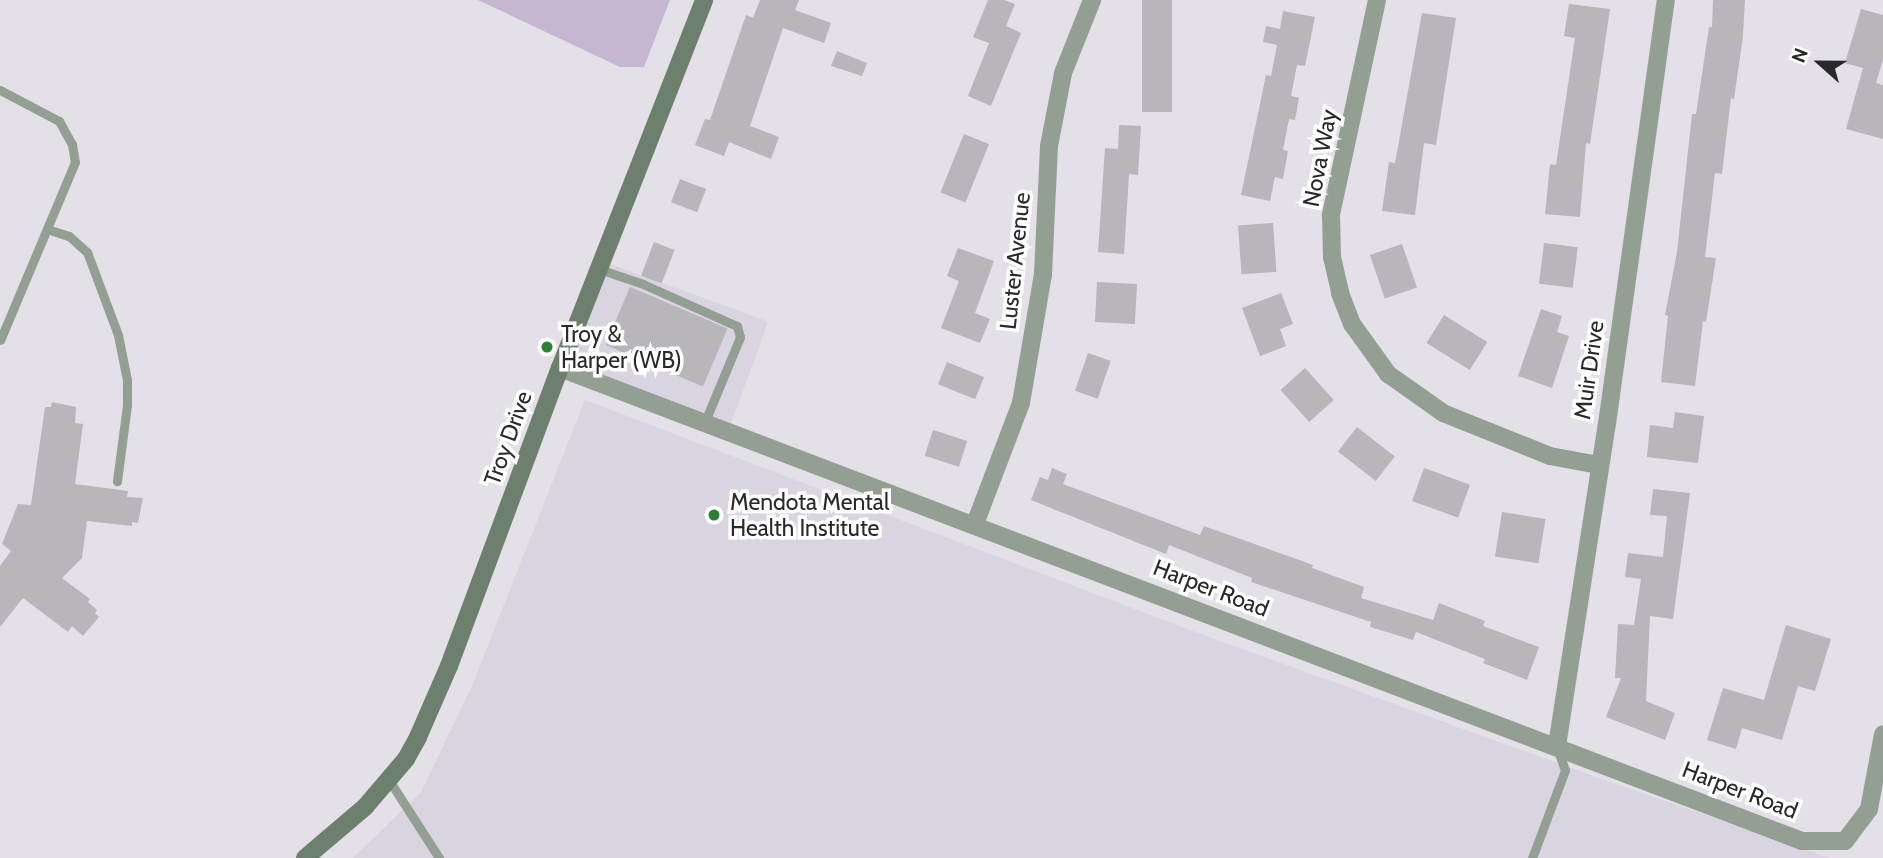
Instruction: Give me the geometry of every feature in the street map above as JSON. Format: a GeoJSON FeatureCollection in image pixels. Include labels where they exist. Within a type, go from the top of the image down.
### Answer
{"type":"FeatureCollection","features":[{"type":"Feature","properties":{"kind":"street","name":"Troy Drive"},"geometry":{"type":"LineString","coordinates":[[304,858],[337,834],[389,780],[418,737],[449,666],[560,368],[704,0]]}},
{"type":"Feature","properties":{"kind":"street","name":"Luster Avenue"},"geometry":{"type":"LineString","coordinates":[[975,524],[1021,403],[1043,274],[1049,146],[1063,73],[1092,0]]}},
{"type":"Feature","properties":{"kind":"street","name":"Nova Way"},"geometry":{"type":"LineString","coordinates":[[1377,0],[1331,215],[1332,257],[1340,293],[1352,324],[1388,374],[1443,413],[1550,456],[1599,465]]}},
{"type":"Feature","properties":{"kind":"street","name":"Muir Drive"},"geometry":{"type":"LineString","coordinates":[[1557,746],[1666,0]]}},
{"type":"Feature","properties":{"kind":"street","name":"Harper Road"},"geometry":{"type":"LineString","coordinates":[[560,368],[1802,841],[1845,841],[1869,809],[1883,734]]}},
{"type":"Feature","properties":{"kind":"lane"},"geometry":{"type":"LineString","coordinates":[[0,90],[54,116],[72,144],[75,162],[0,340]]}},
{"type":"Feature","properties":{"kind":"lane"},"geometry":{"type":"LineString","coordinates":[[47,229],[69,236],[87,252],[118,335],[126,372],[127,405],[117,481]]}},
{"type":"Feature","properties":{"kind":"lane"},"geometry":{"type":"LineString","coordinates":[[599,269],[655,289],[737,326],[740,337],[704,424]]}},
{"type":"Feature","properties":{"kind":"lane"},"geometry":{"type":"LineString","coordinates":[[1532,858],[1564,770],[1557,746]]}},
{"type":"Feature","properties":{"kind":"lane"},"geometry":{"type":"LineString","coordinates":[[389,780],[439,858]]}},
{"type":"Feature","properties":{"kind":"shaded area"},"geometry":{"type":"Polygon","coordinates":[[[478,0],[670,0],[644,67],[620,67],[478,0]]]}},
{"type":"Feature","properties":{"kind":"shaded area"},"geometry":{"type":"Polygon","coordinates":[[[602,261],[768,322],[729,430],[563,369],[602,261]]]}},
{"type":"Feature","properties":{"kind":"shaded area","name":"Mendota Mental Health Institute"},"geometry":{"type":"Polygon","coordinates":[[[585,400],[1190,630],[1596,777],[1830,858],[353,858],[421,792],[471,688],[585,400]]]}},
{"type":"Feature","properties":{"kind":"building"},"geometry":{"type":"Polygon","coordinates":[[[760,0],[799,0],[795,10],[831,23],[824,43],[783,28],[750,126],[779,137],[771,159],[729,142],[724,156],[695,145],[705,119],[710,120],[746,15],[753,18],[760,0]]]}},
{"type":"Feature","properties":{"kind":"building"},"geometry":{"type":"Polygon","coordinates":[[[988,0],[1004,0],[1015,4],[1006,26],[1021,33],[991,106],[968,96],[989,43],[973,37],[988,0]]]}},
{"type":"Feature","properties":{"kind":"building"},"geometry":{"type":"Polygon","coordinates":[[[1142,0],[1172,0],[1172,112],[1142,112],[1142,0]]]}},
{"type":"Feature","properties":{"kind":"building"},"geometry":{"type":"Polygon","coordinates":[[[1713,0],[1745,0],[1743,36],[1734,99],[1731,98],[1722,174],[1715,173],[1705,257],[1716,258],[1706,322],[1703,321],[1695,386],[1661,382],[1668,316],[1665,315],[1677,252],[1692,114],[1696,114],[1709,27],[1712,27],[1713,0]]]}},
{"type":"Feature","properties":{"kind":"building"},"geometry":{"type":"Polygon","coordinates":[[[1569,4],[1610,9],[1590,144],[1586,143],[1580,217],[1545,214],[1550,164],[1556,165],[1575,38],[1564,36],[1569,4]]]}},
{"type":"Feature","properties":{"kind":"building"},"geometry":{"type":"Polygon","coordinates":[[[1861,9],[1883,15],[1883,60],[1876,83],[1883,85],[1883,139],[1846,129],[1863,68],[1845,63],[1861,9]]]}},
{"type":"Feature","properties":{"kind":"building"},"geometry":{"type":"Polygon","coordinates":[[[1283,11],[1315,17],[1305,66],[1297,65],[1291,96],[1299,98],[1295,120],[1289,119],[1283,150],[1288,151],[1283,179],[1275,177],[1270,201],[1241,195],[1266,75],[1271,76],[1277,45],[1263,42],[1266,26],[1280,29],[1283,11]]]}},
{"type":"Feature","properties":{"kind":"building"},"geometry":{"type":"Polygon","coordinates":[[[1422,13],[1456,18],[1436,145],[1424,143],[1415,215],[1382,211],[1389,162],[1395,163],[1422,13]]]}},
{"type":"Feature","properties":{"kind":"building"},"geometry":{"type":"Polygon","coordinates":[[[837,51],[867,63],[862,76],[831,66],[837,51]]]}},
{"type":"Feature","properties":{"kind":"building"},"geometry":{"type":"Polygon","coordinates":[[[1119,125],[1141,126],[1138,175],[1129,174],[1124,254],[1098,252],[1105,148],[1118,149],[1119,125]]]}},
{"type":"Feature","properties":{"kind":"building"},"geometry":{"type":"Polygon","coordinates":[[[964,134],[989,144],[965,203],[940,192],[964,134]]]}},
{"type":"Feature","properties":{"kind":"building"},"geometry":{"type":"Polygon","coordinates":[[[680,179],[706,189],[697,212],[671,202],[680,179]]]}},
{"type":"Feature","properties":{"kind":"building"},"geometry":{"type":"Polygon","coordinates":[[[1273,223],[1276,272],[1242,274],[1238,225],[1273,223]]]}},
{"type":"Feature","properties":{"kind":"building"},"geometry":{"type":"Polygon","coordinates":[[[654,242],[675,250],[662,283],[641,276],[654,242]]]}},
{"type":"Feature","properties":{"kind":"building"},"geometry":{"type":"Polygon","coordinates":[[[1544,243],[1578,247],[1573,288],[1539,284],[1544,243]]]}},
{"type":"Feature","properties":{"kind":"building"},"geometry":{"type":"Polygon","coordinates":[[[1402,244],[1417,287],[1385,299],[1370,255],[1402,244]]]}},
{"type":"Feature","properties":{"kind":"building"},"geometry":{"type":"Polygon","coordinates":[[[958,248],[994,261],[975,313],[990,319],[980,343],[941,328],[959,281],[947,276],[958,248]]]}},
{"type":"Feature","properties":{"kind":"building"},"geometry":{"type":"Polygon","coordinates":[[[1097,282],[1137,284],[1135,324],[1095,322],[1097,282]]]}},
{"type":"Feature","properties":{"kind":"building"},"geometry":{"type":"Polygon","coordinates":[[[630,287],[728,328],[703,386],[605,345],[630,287]]]}},
{"type":"Feature","properties":{"kind":"building"},"geometry":{"type":"Polygon","coordinates":[[[1281,293],[1293,324],[1280,329],[1286,346],[1260,356],[1242,308],[1281,293]]]}},
{"type":"Feature","properties":{"kind":"building"},"geometry":{"type":"Polygon","coordinates":[[[1541,309],[1562,316],[1557,332],[1569,336],[1552,388],[1518,376],[1541,309]]]}},
{"type":"Feature","properties":{"kind":"building"},"geometry":{"type":"Polygon","coordinates":[[[1444,315],[1487,342],[1470,370],[1427,343],[1444,315]]]}},
{"type":"Feature","properties":{"kind":"building"},"geometry":{"type":"Polygon","coordinates":[[[1088,353],[1111,361],[1098,399],[1075,391],[1088,353]]]}},
{"type":"Feature","properties":{"kind":"building"},"geometry":{"type":"Polygon","coordinates":[[[947,362],[984,377],[975,399],[938,384],[947,362]]]}},
{"type":"Feature","properties":{"kind":"building"},"geometry":{"type":"Polygon","coordinates":[[[1305,368],[1334,400],[1309,422],[1280,390],[1305,368]]]}},
{"type":"Feature","properties":{"kind":"building"},"geometry":{"type":"Polygon","coordinates":[[[52,402],[76,407],[75,423],[83,424],[75,484],[128,491],[127,497],[143,498],[138,523],[132,522],[132,526],[87,521],[82,558],[62,578],[90,599],[88,602],[97,610],[95,613],[99,617],[83,636],[72,626],[68,632],[23,598],[0,627],[0,566],[11,551],[2,544],[18,504],[31,505],[45,407],[51,407],[52,402]]]}},
{"type":"Feature","properties":{"kind":"building"},"geometry":{"type":"Polygon","coordinates":[[[1675,412],[1704,416],[1698,463],[1647,457],[1650,425],[1673,428],[1675,412]]]}},
{"type":"Feature","properties":{"kind":"building"},"geometry":{"type":"Polygon","coordinates":[[[1357,427],[1395,457],[1376,481],[1338,451],[1357,427]]]}},
{"type":"Feature","properties":{"kind":"building"},"geometry":{"type":"Polygon","coordinates":[[[933,430],[967,441],[959,467],[925,456],[933,430]]]}},
{"type":"Feature","properties":{"kind":"building"},"geometry":{"type":"Polygon","coordinates":[[[1052,468],[1067,474],[1063,484],[1200,535],[1204,526],[1313,565],[1312,568],[1364,587],[1361,598],[1433,620],[1439,603],[1485,621],[1483,626],[1539,647],[1527,680],[1483,663],[1485,659],[1416,632],[1413,640],[1370,627],[1371,622],[1251,582],[1252,578],[1169,545],[1166,554],[1031,500],[1040,477],[1048,480],[1052,468]]]}},
{"type":"Feature","properties":{"kind":"building"},"geometry":{"type":"Polygon","coordinates":[[[1424,468],[1470,485],[1458,518],[1412,501],[1424,468]]]}},
{"type":"Feature","properties":{"kind":"building"},"geometry":{"type":"Polygon","coordinates":[[[1653,489],[1690,493],[1673,619],[1650,616],[1646,701],[1675,713],[1665,740],[1606,717],[1621,678],[1615,678],[1618,624],[1634,625],[1641,579],[1625,577],[1628,553],[1663,557],[1667,516],[1650,515],[1653,489]]]}},
{"type":"Feature","properties":{"kind":"building"},"geometry":{"type":"Polygon","coordinates":[[[1502,512],[1545,519],[1538,563],[1495,556],[1502,512]]]}},
{"type":"Feature","properties":{"kind":"building"},"geometry":{"type":"Polygon","coordinates":[[[1786,625],[1831,639],[1815,691],[1798,686],[1782,740],[1742,728],[1736,749],[1707,740],[1723,688],[1764,700],[1786,625]]]}},
{"type":"Feature","properties":{"kind":"place","name":"Troy & Harper (WB)"},"geometry":{"type":"Point","coordinates":[547,347]}},
{"type":"Feature","properties":{"kind":"place","name":"Mendota Mental Health Institute"},"geometry":{"type":"Point","coordinates":[714,515]}}]}
